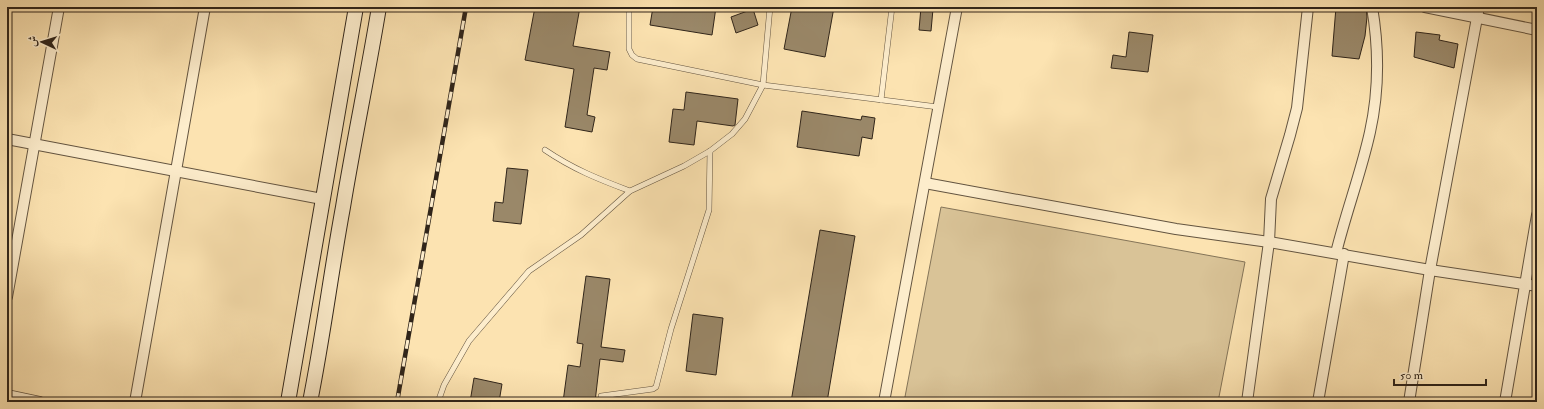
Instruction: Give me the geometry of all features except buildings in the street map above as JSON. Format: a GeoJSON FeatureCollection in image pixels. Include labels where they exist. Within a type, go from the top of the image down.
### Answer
{"type":"FeatureCollection","features":[{"type":"Feature","properties":{"kind":"main road"},"geometry":{"type":"LineString","coordinates":[[288,402],[356,7]]}},
{"type":"Feature","properties":{"kind":"main road"},"geometry":{"type":"LineString","coordinates":[[310,402],[324,333],[343,207],[368,80],[378,7]]}},
{"type":"Feature","properties":{"kind":"street"},"geometry":{"type":"LineString","coordinates":[[7,297],[36,144],[59,7]]}},
{"type":"Feature","properties":{"kind":"street"},"geometry":{"type":"LineString","coordinates":[[136,402],[206,7]]}},
{"type":"Feature","properties":{"kind":"street"},"geometry":{"type":"LineString","coordinates":[[884,402],[957,7]]}},
{"type":"Feature","properties":{"kind":"street"},"geometry":{"type":"LineString","coordinates":[[1247,402],[1269,242],[1271,199],[1290,135],[1296,108],[1308,7]]}},
{"type":"Feature","properties":{"kind":"street"},"geometry":{"type":"LineString","coordinates":[[1318,402],[1340,253],[1370,131],[1375,102],[1378,52],[1372,7]]}},
{"type":"Feature","properties":{"kind":"street"},"geometry":{"type":"LineString","coordinates":[[1425,7],[1537,30]]}},
{"type":"Feature","properties":{"kind":"street"},"geometry":{"type":"LineString","coordinates":[[1409,402],[1430,270],[1479,7]]}},
{"type":"Feature","properties":{"kind":"street"},"geometry":{"type":"LineString","coordinates":[[7,139],[322,199]]}},
{"type":"Feature","properties":{"kind":"street"},"geometry":{"type":"LineString","coordinates":[[925,183],[1176,230],[1340,253],[1430,270],[1537,286]]}},
{"type":"Feature","properties":{"kind":"street"},"geometry":{"type":"LineString","coordinates":[[1505,402],[1537,215]]}},
{"type":"Feature","properties":{"kind":"street"},"geometry":{"type":"LineString","coordinates":[[7,395],[40,402]]}},
{"type":"Feature","properties":{"kind":"lane"},"geometry":{"type":"LineString","coordinates":[[629,7],[629,49],[632,55],[637,59],[763,84],[938,107]]}},
{"type":"Feature","properties":{"kind":"lane"},"geometry":{"type":"LineString","coordinates":[[438,402],[444,385],[469,341],[529,271],[581,235],[630,191],[684,166],[710,151],[732,134],[744,119],[763,84],[770,7]]}},
{"type":"Feature","properties":{"kind":"lane"},"geometry":{"type":"LineString","coordinates":[[881,100],[892,7]]}},
{"type":"Feature","properties":{"kind":"lane"},"geometry":{"type":"LineString","coordinates":[[545,150],[569,166],[590,176],[630,191]]}},
{"type":"Feature","properties":{"kind":"lane"},"geometry":{"type":"LineString","coordinates":[[600,396],[653,389],[656,387],[671,328],[709,210],[710,151]]}},
{"type":"Feature","properties":{"kind":"shaded area"},"geometry":{"type":"Polygon","coordinates":[[[941,207],[1245,262],[1218,402],[904,402],[941,207]]]}},
{"type":"Feature","properties":{"kind":"railway"},"geometry":{"type":"LineString","coordinates":[[397,402],[466,7]]}}]}
